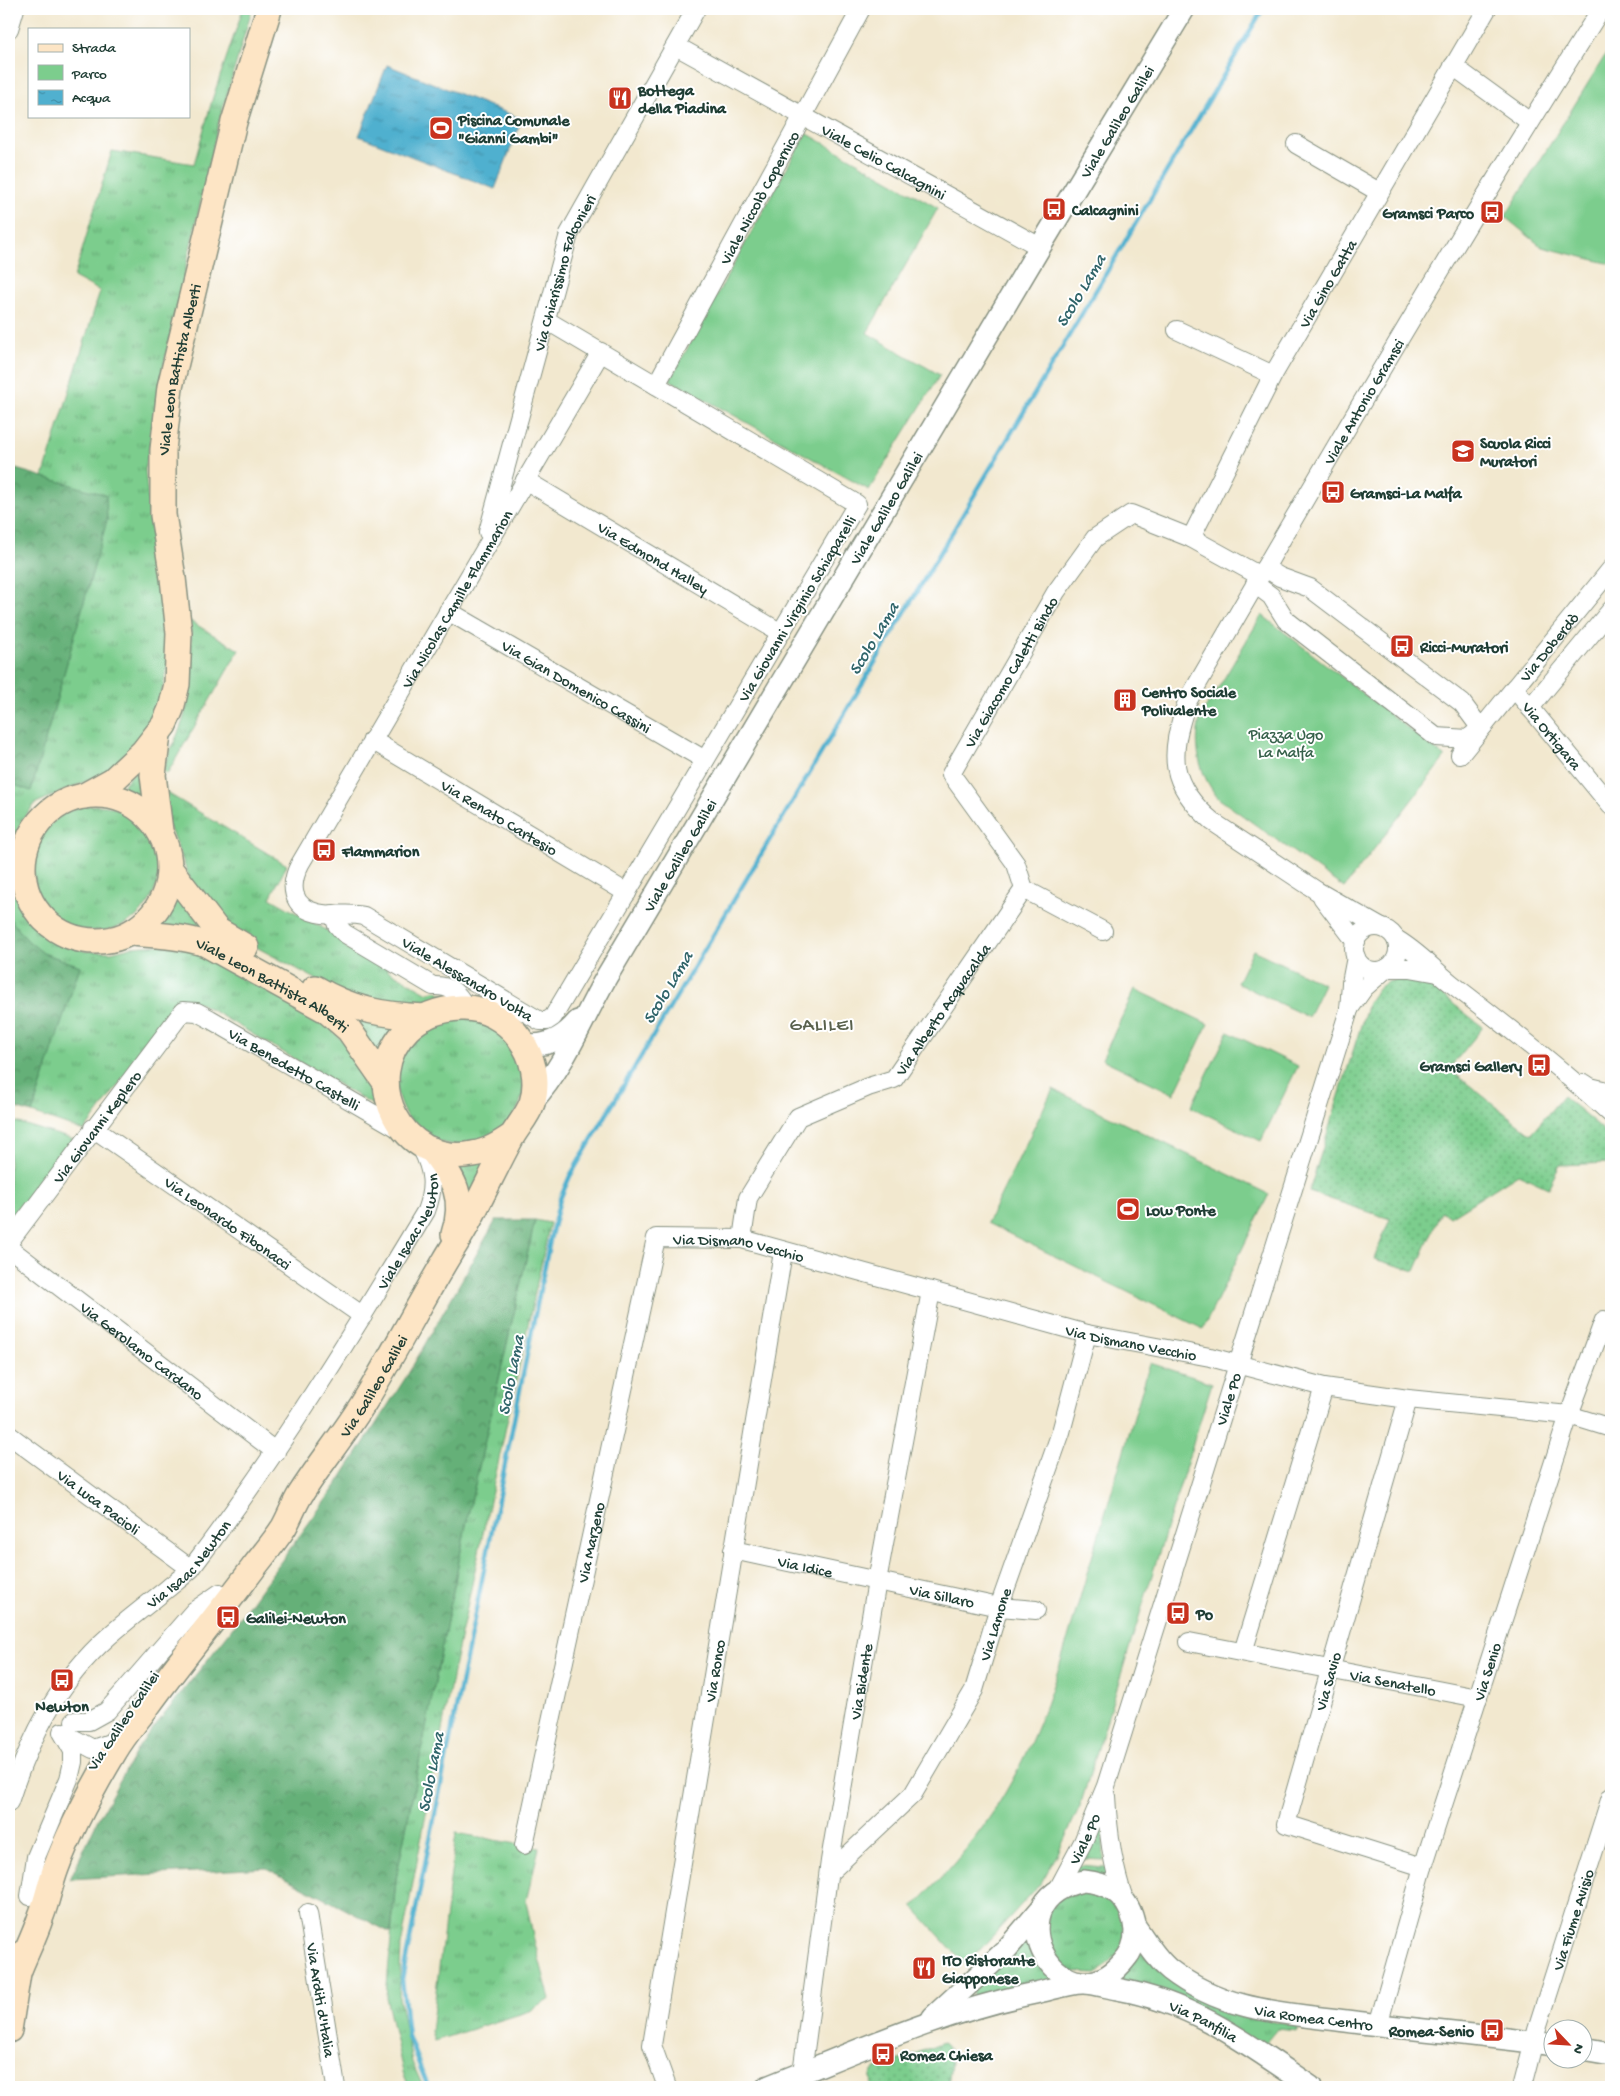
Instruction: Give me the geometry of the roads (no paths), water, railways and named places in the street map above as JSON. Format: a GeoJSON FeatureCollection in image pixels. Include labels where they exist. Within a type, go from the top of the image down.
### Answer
{"type":"FeatureCollection","features":[{"type":"Feature","properties":{"kind":"main road","name":"Viale Leon Battista Alberti"},"geometry":{"type":"LineString","coordinates":[[84,796],[113,780],[143,752],[158,734],[171,709],[177,684],[179,633],[174,578],[163,515],[163,450],[170,387],[234,122],[269,9]]}},
{"type":"Feature","properties":{"kind":"main road","name":"Viale Leon Battista Alberti"},"geometry":{"type":"LineString","coordinates":[[158,734],[153,775],[160,831]]}},
{"type":"Feature","properties":{"kind":"main road"},"geometry":{"type":"LineString","coordinates":[[84,796],[106,796],[127,802],[146,814],[160,831],[165,843],[170,869],[167,888],[159,906],[147,921],[131,933],[109,941],[86,941],[64,934],[45,921],[31,903],[24,881],[24,858],[31,836],[44,817],[62,803],[84,796]]}},
{"type":"Feature","properties":{"kind":"main road","name":"Viale Leon Battista Alberti"},"geometry":{"type":"LineString","coordinates":[[170,869],[217,930],[335,999],[370,1012],[424,1017]]}},
{"type":"Feature","properties":{"kind":"main road","name":"Viale Leon Battista Alberti"},"geometry":{"type":"LineString","coordinates":[[131,933],[170,936],[206,944],[326,1010],[348,1030],[386,1083]]}},
{"type":"Feature","properties":{"kind":"main road"},"geometry":{"type":"LineString","coordinates":[[466,1008],[484,1011],[500,1019],[513,1030],[524,1044],[533,1071],[532,1102],[512,1136],[491,1149],[472,1155],[452,1155],[419,1142],[392,1110],[386,1083],[388,1063],[396,1044],[408,1028],[424,1017],[445,1009],[466,1008]]}},
{"type":"Feature","properties":{"kind":"main road","name":"Via Galileo Galilei"},"geometry":{"type":"LineString","coordinates":[[19,1970],[41,1917],[55,1869],[74,1823],[116,1748],[161,1686],[234,1594],[284,1526],[293,1507],[364,1403],[465,1228],[512,1136]]}},
{"type":"Feature","properties":{"kind":"main road","name":"Via Galileo Galilei"},"geometry":{"type":"LineString","coordinates":[[419,1142],[450,1174],[457,1190],[459,1204],[458,1222],[445,1260]]}},
{"type":"Feature","properties":{"kind":"main road","name":"Via Galileo Galilei"},"geometry":{"type":"LineString","coordinates":[[9,2030],[30,1896],[59,1820],[100,1746],[152,1673],[220,1592],[278,1516],[293,1507]]}},
{"type":"Feature","properties":{"kind":"street"},"geometry":{"type":"LineString","coordinates":[[9,29],[15,9]]}},
{"type":"Feature","properties":{"kind":"street","name":"Via Chiarissimo Falconieri"},"geometry":{"type":"LineString","coordinates":[[481,555],[569,234],[696,9]]}},
{"type":"Feature","properties":{"kind":"street","name":"Viale Niccolò Copernico"},"geometry":{"type":"LineString","coordinates":[[656,385],[860,9]]}},
{"type":"Feature","properties":{"kind":"street","name":"Viale Galileo Galilei"},"geometry":{"type":"LineString","coordinates":[[589,1007],[1040,247],[1184,9]]}},
{"type":"Feature","properties":{"kind":"street","name":"Via Gino Gatta"},"geometry":{"type":"LineString","coordinates":[[1190,538],[1273,375],[1487,9]]}},
{"type":"Feature","properties":{"kind":"street","name":"Viale Antonio Gramsci"},"geometry":{"type":"LineString","coordinates":[[1380,927],[1317,890],[1213,822],[1197,809],[1184,790],[1176,771],[1174,749],[1179,725],[1187,702],[1260,576],[1530,122],[1601,9]]}},
{"type":"Feature","properties":{"kind":"street","name":"Viale Celio Calcagnini"},"geometry":{"type":"LineString","coordinates":[[676,46],[1040,247]]}},
{"type":"Feature","properties":{"kind":"street"},"geometry":{"type":"LineString","coordinates":[[1453,66],[1530,122]]}},
{"type":"Feature","properties":{"kind":"street"},"geometry":{"type":"LineString","coordinates":[[1296,144],[1379,192]]}},
{"type":"Feature","properties":{"kind":"street","name":"Via Giovanni Virginio Schiaparelli"},"geometry":{"type":"LineString","coordinates":[[546,320],[857,504],[626,893]]}},
{"type":"Feature","properties":{"kind":"street"},"geometry":{"type":"LineString","coordinates":[[1177,330],[1273,375]]}},
{"type":"Feature","properties":{"kind":"street","name":"Via Nicolas Camille Flammarion"},"geometry":{"type":"LineString","coordinates":[[310,846],[601,352]]}},
{"type":"Feature","properties":{"kind":"street","name":"Via Edmond Halley"},"geometry":{"type":"LineString","coordinates":[[526,480],[781,633]]}},
{"type":"Feature","properties":{"kind":"street","name":"Via Giacomo Caletti Bindo"},"geometry":{"type":"LineString","coordinates":[[1024,889],[1016,864],[951,774],[1056,592],[1095,538],[1131,514],[1190,538],[1260,576]]}},
{"type":"Feature","properties":{"kind":"street"},"geometry":{"type":"LineString","coordinates":[[823,562],[846,574]]}},
{"type":"Feature","properties":{"kind":"street","name":"Via Doberdò"},"geometry":{"type":"LineString","coordinates":[[1485,724],[1611,570]]}},
{"type":"Feature","properties":{"kind":"street"},"geometry":{"type":"LineString","coordinates":[[1260,576],[1297,583],[1310,588],[1462,703],[1476,722],[1485,724]]}},
{"type":"Feature","properties":{"kind":"street"},"geometry":{"type":"LineString","coordinates":[[1260,576],[1286,620],[1436,737],[1468,739],[1485,724]]}},
{"type":"Feature","properties":{"kind":"street"},"geometry":{"type":"LineString","coordinates":[[1279,608],[1282,593],[1288,586],[1297,583]]}},
{"type":"Feature","properties":{"kind":"street"},"geometry":{"type":"LineString","coordinates":[[1530,708],[1611,610]]}},
{"type":"Feature","properties":{"kind":"street","name":"Via Gian Domenico Cassini"},"geometry":{"type":"LineString","coordinates":[[448,611],[705,760]]}},
{"type":"Feature","properties":{"kind":"street","name":"Via Ortigara"},"geometry":{"type":"LineString","coordinates":[[1514,688],[1611,806]]}},
{"type":"Feature","properties":{"kind":"street"},"geometry":{"type":"LineString","coordinates":[[1450,738],[1463,728],[1466,721],[1466,708]]}},
{"type":"Feature","properties":{"kind":"street"},"geometry":{"type":"LineString","coordinates":[[735,711],[756,724]]}},
{"type":"Feature","properties":{"kind":"street"},"geometry":{"type":"LineString","coordinates":[[1460,755],[1485,724]]}},
{"type":"Feature","properties":{"kind":"street","name":"Via Renato Cartesio"},"geometry":{"type":"LineString","coordinates":[[372,740],[626,893]]}},
{"type":"Feature","properties":{"kind":"street","name":"Viale Alessandro Volta"},"geometry":{"type":"LineString","coordinates":[[310,846],[292,882],[294,896],[306,909],[319,914],[352,913],[364,916],[540,1021],[548,1022],[553,1017],[626,893]]}},
{"type":"Feature","properties":{"kind":"street"},"geometry":{"type":"LineString","coordinates":[[1024,889],[1103,930]]}},
{"type":"Feature","properties":{"kind":"street","name":"Via Alberto Acquacalda"},"geometry":{"type":"LineString","coordinates":[[742,1239],[748,1198],[798,1117],[868,1087],[894,1079],[1024,889]]}},
{"type":"Feature","properties":{"kind":"street","name":"Viale Antonio Gramsci"},"geometry":{"type":"LineString","coordinates":[[1317,890],[1356,949]]}},
{"type":"Feature","properties":{"kind":"street","name":"Viale Alessandro Volta"},"geometry":{"type":"LineString","coordinates":[[333,914],[337,925],[344,932],[433,986],[443,985],[455,990],[466,1008]]}},
{"type":"Feature","properties":{"kind":"street"},"geometry":{"type":"LineString","coordinates":[[1387,968],[1396,958],[1398,952],[1396,939],[1392,933],[1380,927],[1362,932],[1356,949],[1366,968],[1380,970],[1387,968],[1410,968],[1438,973]]}},
{"type":"Feature","properties":{"kind":"street"},"geometry":{"type":"LineString","coordinates":[[1396,939],[1413,949],[1438,973],[1557,1065],[1590,1087],[1611,1092]]}},
{"type":"Feature","properties":{"kind":"street","name":"Viale Po"},"geometry":{"type":"LineString","coordinates":[[1057,1890],[1087,1833],[1106,1786],[1348,1010],[1356,949]]}},
{"type":"Feature","properties":{"kind":"street"},"geometry":{"type":"LineString","coordinates":[[584,964],[607,976]]}},
{"type":"Feature","properties":{"kind":"street"},"geometry":{"type":"LineString","coordinates":[[443,985],[451,968]]}},
{"type":"Feature","properties":{"kind":"street","name":"Viale Po"},"geometry":{"type":"LineString","coordinates":[[1348,1010],[1364,988],[1387,968]]}},
{"type":"Feature","properties":{"kind":"street"},"geometry":{"type":"LineString","coordinates":[[488,990],[497,1002],[500,1019]]}},
{"type":"Feature","properties":{"kind":"street"},"geometry":{"type":"LineString","coordinates":[[524,1044],[537,1046],[568,1033],[589,1007]]}},
{"type":"Feature","properties":{"kind":"street"},"geometry":{"type":"LineString","coordinates":[[532,1102],[546,1087],[589,1007]]}},
{"type":"Feature","properties":{"kind":"street","name":"Via Giovanni Keplero"},"geometry":{"type":"LineString","coordinates":[[9,1242],[183,1011]]}},
{"type":"Feature","properties":{"kind":"street","name":"Via Benedetto Castelli"},"geometry":{"type":"LineString","coordinates":[[183,1011],[197,1012],[204,1015],[419,1142]]}},
{"type":"Feature","properties":{"kind":"street"},"geometry":{"type":"LineString","coordinates":[[1557,1065],[1611,1114]]}},
{"type":"Feature","properties":{"kind":"street","name":"Via Leonardo Fibonacci"},"geometry":{"type":"LineString","coordinates":[[93,1128],[363,1316]]}},
{"type":"Feature","properties":{"kind":"street","name":"Viale Isaac Newton"},"geometry":{"type":"LineString","coordinates":[[363,1316],[426,1211],[431,1199],[433,1188],[432,1175],[419,1142]]}},
{"type":"Feature","properties":{"kind":"street","name":"Via Dismano Vecchio"},"geometry":{"type":"LineString","coordinates":[[656,1238],[742,1239],[783,1252],[1087,1334],[1237,1363],[1324,1387],[1408,1399],[1569,1415],[1611,1428]]}},
{"type":"Feature","properties":{"kind":"street","name":"Via Marzeno"},"geometry":{"type":"LineString","coordinates":[[524,1845],[656,1238]]}},
{"type":"Feature","properties":{"kind":"street","name":"Via Gerolamo Cardano"},"geometry":{"type":"LineString","coordinates":[[9,1248],[276,1452]]}},
{"type":"Feature","properties":{"kind":"street","name":"Via Ronco"},"geometry":{"type":"LineString","coordinates":[[667,2087],[652,2045],[783,1252]]}},
{"type":"Feature","properties":{"kind":"street","name":"Via Bidente"},"geometry":{"type":"LineString","coordinates":[[802,2080],[829,1873],[878,1581],[931,1291]]}},
{"type":"Feature","properties":{"kind":"street","name":"Via Isaac Newton"},"geometry":{"type":"LineString","coordinates":[[9,1802],[20,1768],[51,1705],[77,1670],[108,1637],[191,1569],[276,1452],[363,1316]]}},
{"type":"Feature","properties":{"kind":"street","name":"Via Senio"},"geometry":{"type":"LineString","coordinates":[[1378,2025],[1423,1867],[1569,1415],[1604,1320]]}},
{"type":"Feature","properties":{"kind":"street","name":"Via Lamone"},"geometry":{"type":"LineString","coordinates":[[829,1873],[913,1794],[974,1690],[999,1607],[1061,1432],[1087,1334]]}},
{"type":"Feature","properties":{"kind":"street"},"geometry":{"type":"LineString","coordinates":[[1243,1652],[1324,1387]]}},
{"type":"Feature","properties":{"kind":"street","name":"Via Savio"},"geometry":{"type":"LineString","coordinates":[[1408,1399],[1286,1824],[1423,1867]]}},
{"type":"Feature","properties":{"kind":"street","name":"Via Luca Pacioli"},"geometry":{"type":"LineString","coordinates":[[9,1435],[191,1569]]}},
{"type":"Feature","properties":{"kind":"street","name":"Via Idice"},"geometry":{"type":"LineString","coordinates":[[733,1550],[878,1581]]}},
{"type":"Feature","properties":{"kind":"street","name":"Via Sillaro"},"geometry":{"type":"LineString","coordinates":[[878,1581],[999,1607],[1036,1610]]}},
{"type":"Feature","properties":{"kind":"street"},"geometry":{"type":"LineString","coordinates":[[40,1724],[68,1727],[89,1721],[107,1711],[194,1611],[220,1592]]}},
{"type":"Feature","properties":{"kind":"street","name":"Via Senatello"},"geometry":{"type":"LineString","coordinates":[[1190,1642],[1478,1698]]}},
{"type":"Feature","properties":{"kind":"street"},"geometry":{"type":"LineString","coordinates":[[51,1705],[68,1727],[88,1748],[93,1750],[110,1743],[122,1731],[147,1694],[154,1688],[161,1686]]}},
{"type":"Feature","properties":{"kind":"street"},"geometry":{"type":"LineString","coordinates":[[30,1896],[36,1857],[69,1779],[73,1762],[73,1751],[68,1727]]}},
{"type":"Feature","properties":{"kind":"street"},"geometry":{"type":"LineString","coordinates":[[74,1823],[75,1810],[100,1764],[100,1746]]}},
{"type":"Feature","properties":{"kind":"street","name":"Viale Po"},"geometry":{"type":"LineString","coordinates":[[1106,1786],[1110,1847],[1114,1872],[1124,1899]]}},
{"type":"Feature","properties":{"kind":"street","name":"Via Fiume Avisio"},"geometry":{"type":"LineString","coordinates":[[1550,2018],[1611,1797]]}},
{"type":"Feature","properties":{"kind":"street"},"geometry":{"type":"LineString","coordinates":[[767,2087],[802,2080],[927,2022],[996,2001],[1099,1981],[1111,1975],[1130,1954],[1134,1940],[1135,1926],[1131,1911],[1124,1899],[1112,1889],[1099,1883],[1084,1881],[1070,1884],[1057,1890],[1005,1951],[927,2022]]}},
{"type":"Feature","properties":{"kind":"street"},"geometry":{"type":"LineString","coordinates":[[1042,1908],[1037,1924],[1037,1940],[1042,1955],[1052,1968],[1066,1978],[1083,1983]]}},
{"type":"Feature","properties":{"kind":"street","name":"Via Arditi d'Italia"},"geometry":{"type":"LineString","coordinates":[[308,1912],[336,2087]]}},
{"type":"Feature","properties":{"kind":"street","name":"Via Romea Centro"},"geometry":{"type":"LineString","coordinates":[[1135,1926],[1160,1960],[1170,1970],[1215,1995],[1247,2008],[1542,2044]]}},
{"type":"Feature","properties":{"kind":"street","name":"Via Panfilia"},"geometry":{"type":"LineString","coordinates":[[1083,1983],[1126,1991],[1164,2001],[1200,2016],[1228,2030],[1312,2087]]}},
{"type":"Feature","properties":{"kind":"street","name":"Via Fiume Avisio"},"geometry":{"type":"LineString","coordinates":[[1522,2087],[1542,2046]]}},
{"type":"Feature","properties":{"kind":"street"},"geometry":{"type":"LineString","coordinates":[[1592,2051],[1611,2054]]}},
{"type":"Feature","properties":{"kind":"water","name":"Piscina Comunale \"Gianni Gambi\""},"geometry":{"type":"Polygon","coordinates":[[[387,65],[522,119],[495,189],[359,136],[387,65]]]}},
{"type":"Feature","properties":{"kind":"waterway","name":"Scolo Lama"},"geometry":{"type":"LineString","coordinates":[[428,2087],[408,2036],[402,1979],[550,1240],[560,1199],[570,1176],[1263,9]]}},
{"type":"Feature","properties":{"kind":"place","name":"Bottega della Piadina"},"geometry":{"type":"Point","coordinates":[620,98]}},
{"type":"Feature","properties":{"kind":"place","name":"Piscina Comunale \"Gianni Gambi\""},"geometry":{"type":"Point","coordinates":[441,128]}},
{"type":"Feature","properties":{"kind":"place","name":"Calcagnini"},"geometry":{"type":"Point","coordinates":[1054,209]}},
{"type":"Feature","properties":{"kind":"place","name":"Gramsci Parco"},"geometry":{"type":"Point","coordinates":[1492,212]}},
{"type":"Feature","properties":{"kind":"place","name":"Scuola Ricci Muratori"},"geometry":{"type":"Point","coordinates":[1463,451]}},
{"type":"Feature","properties":{"kind":"place","name":"Gramsci-La Malfa"},"geometry":{"type":"Point","coordinates":[1333,492]}},
{"type":"Feature","properties":{"kind":"place","name":"Ricci-Muratori"},"geometry":{"type":"Point","coordinates":[1402,646]}},
{"type":"Feature","properties":{"kind":"place","name":"Centro Sociale Polivalente"},"geometry":{"type":"Point","coordinates":[1125,700]}},
{"type":"Feature","properties":{"kind":"place","name":"Flammarion"},"geometry":{"type":"Point","coordinates":[324,850]}},
{"type":"Feature","properties":{"kind":"place","name":"Gramsci Gallery"},"geometry":{"type":"Point","coordinates":[1539,1065]}},
{"type":"Feature","properties":{"kind":"place","name":"Low Ponte"},"geometry":{"type":"Point","coordinates":[1128,1209]}},
{"type":"Feature","properties":{"kind":"place","name":"Po"},"geometry":{"type":"Point","coordinates":[1178,1613]}},
{"type":"Feature","properties":{"kind":"place","name":"Galilei-Newton"},"geometry":{"type":"Point","coordinates":[228,1617]}},
{"type":"Feature","properties":{"kind":"place","name":"Newton"},"geometry":{"type":"Point","coordinates":[62,1680]}},
{"type":"Feature","properties":{"kind":"place","name":"ITO Ristorante Giapponese"},"geometry":{"type":"Point","coordinates":[924,1968]}},
{"type":"Feature","properties":{"kind":"place","name":"Romea-Senio"},"geometry":{"type":"Point","coordinates":[1492,2030]}},
{"type":"Feature","properties":{"kind":"place","name":"Romea Chiesa"},"geometry":{"type":"Point","coordinates":[883,2054]}},
{"type":"Feature","properties":{"kind":"district","name":"GALILEI"},"geometry":{"type":"Point","coordinates":[822,1023]}},
{"type":"Feature","properties":{"kind":"park label","name":"Piazza Ugo La Malfa"},"geometry":{"type":"Point","coordinates":[1286,742]}}]}
